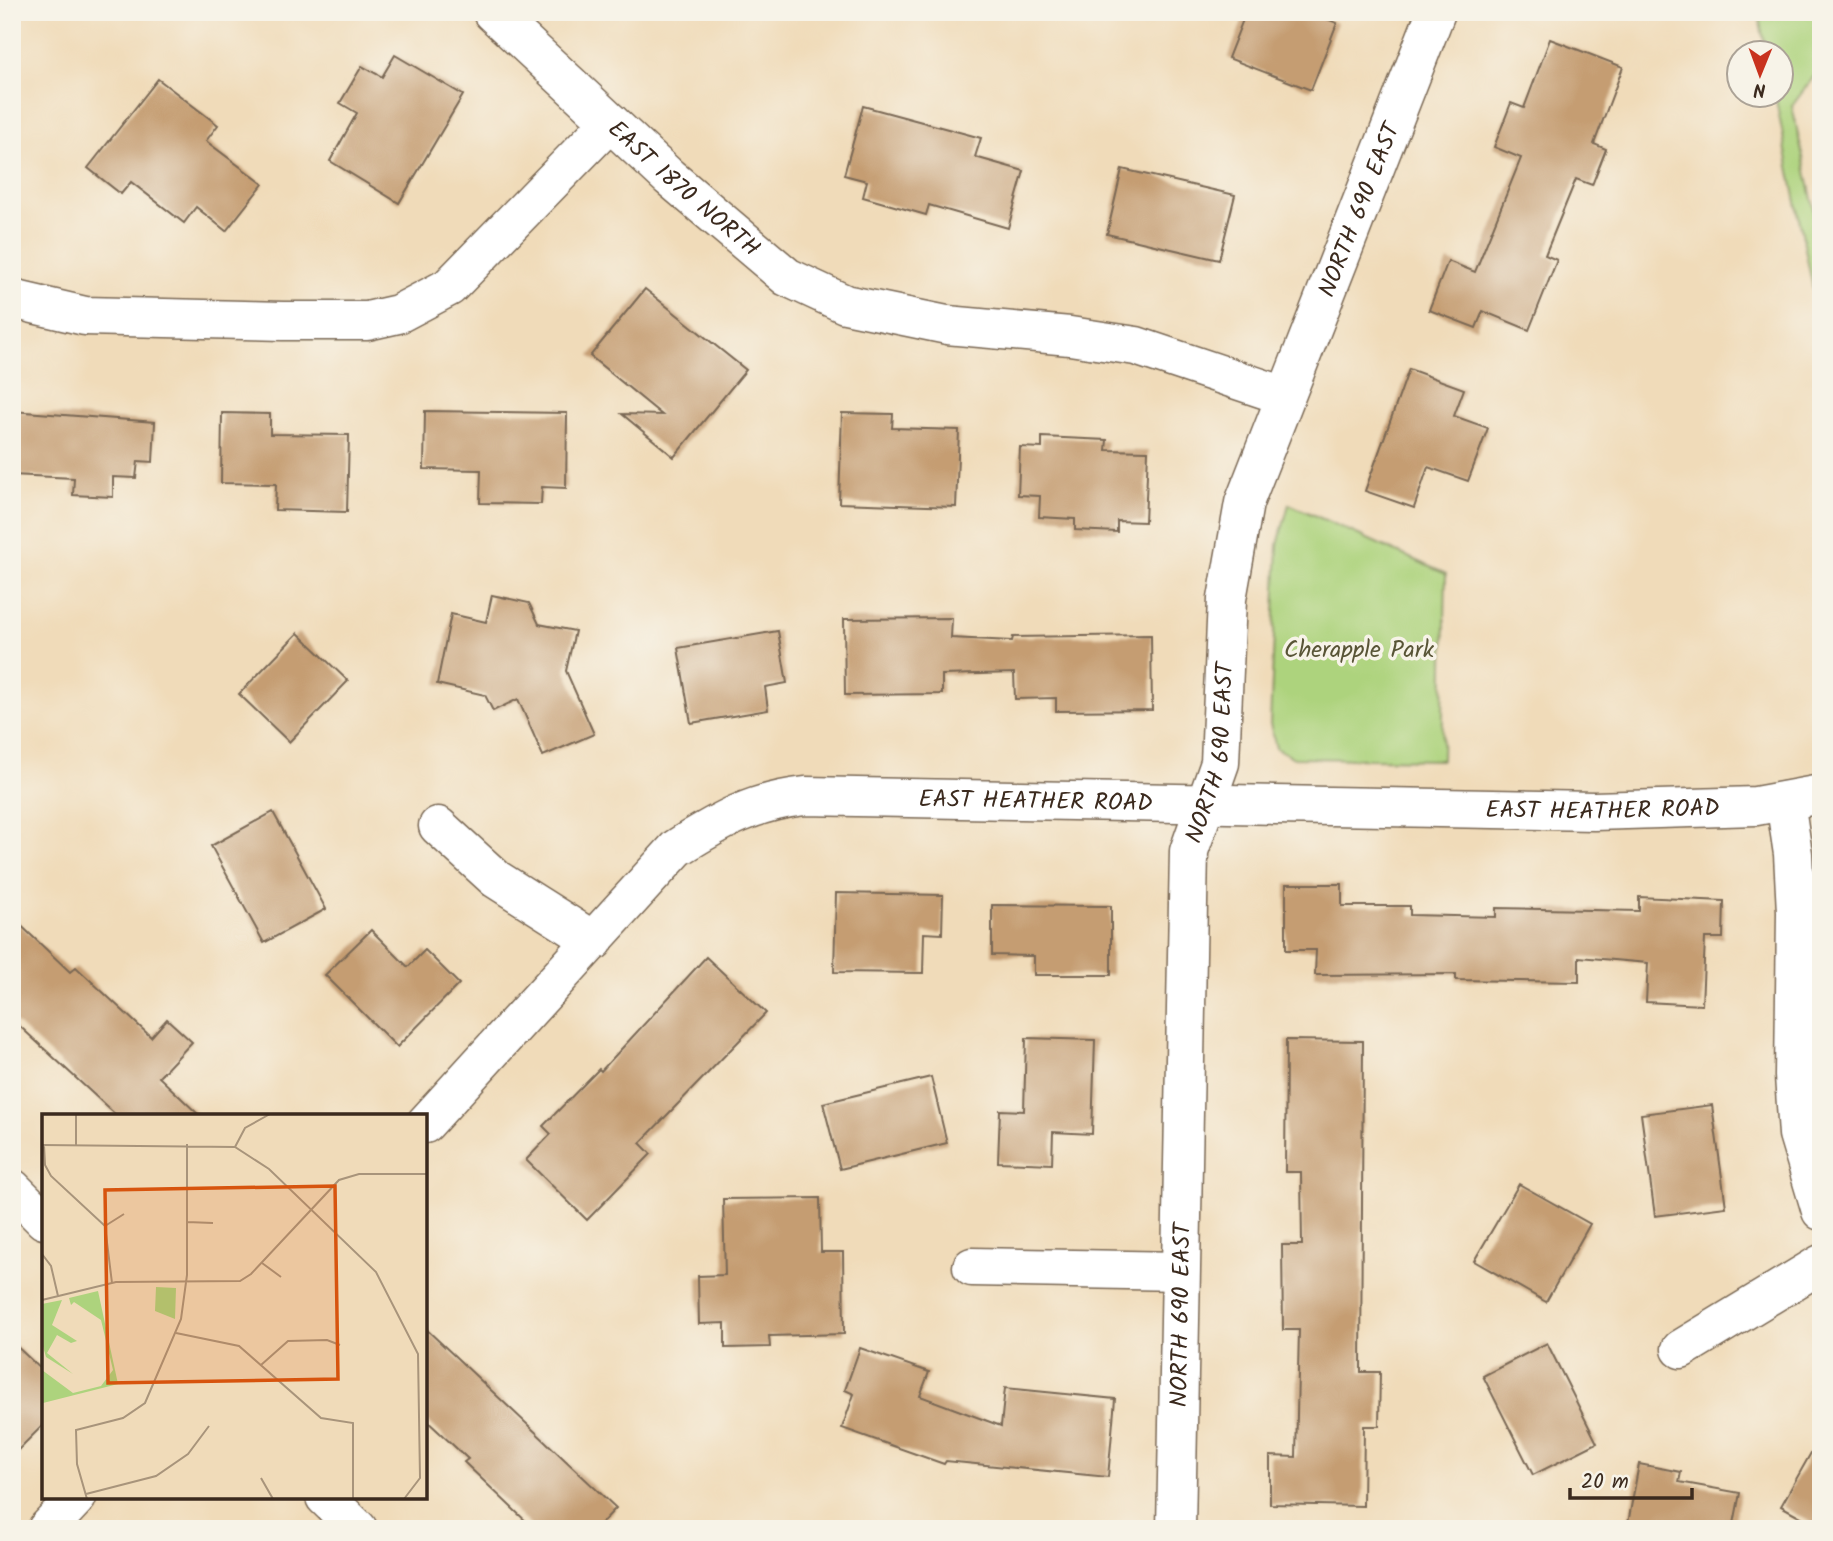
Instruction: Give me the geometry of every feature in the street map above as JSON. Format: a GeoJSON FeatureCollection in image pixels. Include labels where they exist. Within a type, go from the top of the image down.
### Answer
{"type":"FeatureCollection","features":[{"type":"Feature","properties":{"kind":"street"},"geometry":{"type":"LineString","coordinates":[[492,12],[610,122]]}},
{"type":"Feature","properties":{"kind":"street","name":"NORTH 690 EAST"},"geometry":{"type":"LineString","coordinates":[[1176,1529],[1189,851],[1220,763],[1227,598],[1235,546],[1244,503],[1436,12]]}},
{"type":"Feature","properties":{"kind":"street","name":"EAST 1870 NORTH"},"geometry":{"type":"LineString","coordinates":[[12,299],[85,316],[368,321],[398,314],[449,287],[610,122],[669,177],[787,277],[845,304],[947,325],[1070,336],[1136,346],[1285,396]]}},
{"type":"Feature","properties":{"kind":"street","name":"EAST HEATHER ROAD"},"geometry":{"type":"LineString","coordinates":[[427,1122],[677,849],[709,828],[768,800],[805,796],[1594,811],[1715,809],[1803,797]]}},
{"type":"Feature","properties":{"kind":"street"},"geometry":{"type":"LineString","coordinates":[[1803,797],[1793,854],[1796,912],[1794,1076],[1798,1134],[1821,1211]]}},
{"type":"Feature","properties":{"kind":"street"},"geometry":{"type":"LineString","coordinates":[[438,826],[496,879],[594,941]]}},
{"type":"Feature","properties":{"kind":"street"},"geometry":{"type":"LineString","coordinates":[[12,1188],[42,1218]]}},
{"type":"Feature","properties":{"kind":"street"},"geometry":{"type":"LineString","coordinates":[[1681,1349],[1821,1265]]}},
{"type":"Feature","properties":{"kind":"street"},"geometry":{"type":"LineString","coordinates":[[972,1267],[1180,1271]]}},
{"type":"Feature","properties":{"kind":"street"},"geometry":{"type":"LineString","coordinates":[[47,1529],[75,1499]]}},
{"type":"Feature","properties":{"kind":"street"},"geometry":{"type":"LineString","coordinates":[[327,1499],[358,1529]]}},
{"type":"Feature","properties":{"kind":"green space"},"geometry":{"type":"Polygon","coordinates":[[[1758,12],[1821,12],[1821,67],[1794,103],[1794,38],[1763,38],[1758,12]]]}},
{"type":"Feature","properties":{"kind":"green space"},"geometry":{"type":"Polygon","coordinates":[[[1778,108],[1792,108],[1821,241],[1821,330],[1778,108]]]}},
{"type":"Feature","properties":{"kind":"green space","name":"Cherapple Park"},"geometry":{"type":"Polygon","coordinates":[[[1289,504],[1446,574],[1442,760],[1294,758],[1276,748],[1270,724],[1278,545],[1289,504]]]}},
{"type":"Feature","properties":{"kind":"building"},"geometry":{"type":"Polygon","coordinates":[[[1246,12],[1330,12],[1327,19],[1337,23],[1311,90],[1228,58],[1246,12]]]}},
{"type":"Feature","properties":{"kind":"building"},"geometry":{"type":"Polygon","coordinates":[[[1550,39],[1623,67],[1594,144],[1606,149],[1592,185],[1576,179],[1545,255],[1557,260],[1529,330],[1483,311],[1476,328],[1429,310],[1448,261],[1475,272],[1521,158],[1494,147],[1511,103],[1524,108],[1550,39]]]}},
{"type":"Feature","properties":{"kind":"building"},"geometry":{"type":"Polygon","coordinates":[[[395,55],[463,95],[399,203],[330,161],[357,113],[340,103],[362,66],[382,77],[395,55]]]}},
{"type":"Feature","properties":{"kind":"building"},"geometry":{"type":"Polygon","coordinates":[[[158,79],[218,125],[206,141],[263,184],[226,231],[196,207],[184,223],[131,182],[121,194],[88,168],[158,79]]]}},
{"type":"Feature","properties":{"kind":"building"},"geometry":{"type":"Polygon","coordinates":[[[863,106],[981,138],[975,157],[1024,171],[1008,228],[929,205],[926,215],[863,197],[867,181],[844,175],[863,106]]]}},
{"type":"Feature","properties":{"kind":"building"},"geometry":{"type":"Polygon","coordinates":[[[1122,169],[1235,195],[1219,260],[1107,234],[1122,169]]]}},
{"type":"Feature","properties":{"kind":"building"},"geometry":{"type":"Polygon","coordinates":[[[645,289],[746,370],[674,457],[622,414],[662,415],[590,356],[645,289]]]}},
{"type":"Feature","properties":{"kind":"building"},"geometry":{"type":"Polygon","coordinates":[[[1409,369],[1464,389],[1454,416],[1488,428],[1468,481],[1428,467],[1414,508],[1365,491],[1409,369]]]}},
{"type":"Feature","properties":{"kind":"building"},"geometry":{"type":"Polygon","coordinates":[[[12,411],[155,422],[153,462],[138,461],[136,478],[113,477],[113,497],[73,495],[74,478],[12,475],[12,411]]]}},
{"type":"Feature","properties":{"kind":"building"},"geometry":{"type":"Polygon","coordinates":[[[425,411],[567,413],[566,488],[542,487],[541,504],[480,503],[481,470],[424,469],[425,411]]]}},
{"type":"Feature","properties":{"kind":"building"},"geometry":{"type":"Polygon","coordinates":[[[222,413],[270,414],[270,434],[349,435],[347,512],[275,510],[276,484],[221,483],[222,413]]]}},
{"type":"Feature","properties":{"kind":"building"},"geometry":{"type":"Polygon","coordinates":[[[842,413],[893,414],[892,428],[959,430],[956,507],[839,503],[842,413]]]}},
{"type":"Feature","properties":{"kind":"building"},"geometry":{"type":"Polygon","coordinates":[[[1042,437],[1107,440],[1106,450],[1148,451],[1145,522],[1117,521],[1117,532],[1075,530],[1075,519],[1039,517],[1040,496],[1018,495],[1020,447],[1042,448],[1042,437]]]}},
{"type":"Feature","properties":{"kind":"building"},"geometry":{"type":"Polygon","coordinates":[[[492,595],[529,603],[539,624],[575,631],[566,671],[594,734],[543,756],[518,699],[493,711],[485,695],[437,684],[451,614],[486,622],[492,595]]]}},
{"type":"Feature","properties":{"kind":"building"},"geometry":{"type":"Polygon","coordinates":[[[952,618],[951,638],[1012,641],[1013,637],[1151,635],[1152,710],[1056,711],[1056,698],[1015,699],[1014,673],[942,675],[942,694],[845,695],[844,619],[952,618]]]}},
{"type":"Feature","properties":{"kind":"building"},"geometry":{"type":"Polygon","coordinates":[[[778,631],[787,683],[765,687],[768,710],[691,723],[678,648],[778,631]]]}},
{"type":"Feature","properties":{"kind":"building"},"geometry":{"type":"Polygon","coordinates":[[[298,633],[348,681],[289,742],[239,694],[298,633]]]}},
{"type":"Feature","properties":{"kind":"building"},"geometry":{"type":"Polygon","coordinates":[[[273,812],[326,909],[264,943],[211,846],[273,812]]]}},
{"type":"Feature","properties":{"kind":"building"},"geometry":{"type":"Polygon","coordinates":[[[1286,884],[1342,884],[1342,906],[1410,906],[1410,915],[1496,917],[1496,908],[1639,911],[1639,897],[1724,901],[1723,938],[1705,938],[1702,1005],[1646,1002],[1648,963],[1579,957],[1579,982],[1456,980],[1456,974],[1315,975],[1316,950],[1286,950],[1286,884]]]}},
{"type":"Feature","properties":{"kind":"building"},"geometry":{"type":"Polygon","coordinates":[[[836,893],[943,895],[942,934],[924,933],[923,973],[834,972],[836,893]]]}},
{"type":"Feature","properties":{"kind":"building"},"geometry":{"type":"Polygon","coordinates":[[[992,905],[1111,906],[1111,975],[1034,975],[1034,956],[992,955],[992,905]]]}},
{"type":"Feature","properties":{"kind":"building"},"geometry":{"type":"Polygon","coordinates":[[[12,917],[70,972],[76,967],[151,1037],[167,1019],[192,1042],[159,1077],[198,1114],[115,1114],[12,1019],[12,917]]]}},
{"type":"Feature","properties":{"kind":"building"},"geometry":{"type":"Polygon","coordinates":[[[371,930],[408,967],[425,950],[459,984],[397,1047],[325,975],[371,930]]]}},
{"type":"Feature","properties":{"kind":"building"},"geometry":{"type":"Polygon","coordinates":[[[706,957],[766,1013],[640,1143],[651,1154],[587,1220],[526,1160],[551,1134],[543,1126],[599,1069],[601,1071],[706,957]]]}},
{"type":"Feature","properties":{"kind":"building"},"geometry":{"type":"Polygon","coordinates":[[[1026,1038],[1095,1040],[1092,1134],[1053,1132],[1052,1164],[998,1162],[1000,1110],[1024,1111],[1026,1038]]]}},
{"type":"Feature","properties":{"kind":"building"},"geometry":{"type":"Polygon","coordinates":[[[1286,1040],[1363,1041],[1361,1372],[1380,1372],[1379,1426],[1364,1426],[1363,1506],[1270,1504],[1270,1456],[1296,1457],[1299,1330],[1283,1330],[1282,1245],[1302,1245],[1301,1172],[1285,1172],[1286,1040]]]}},
{"type":"Feature","properties":{"kind":"building"},"geometry":{"type":"Polygon","coordinates":[[[931,1077],[947,1143],[840,1169],[823,1103],[931,1077]]]}},
{"type":"Feature","properties":{"kind":"building"},"geometry":{"type":"Polygon","coordinates":[[[1712,1105],[1726,1207],[1655,1216],[1641,1114],[1712,1105]]]}},
{"type":"Feature","properties":{"kind":"building"},"geometry":{"type":"Polygon","coordinates":[[[1519,1184],[1590,1224],[1546,1302],[1474,1261],[1519,1184]]]}},
{"type":"Feature","properties":{"kind":"building"},"geometry":{"type":"Polygon","coordinates":[[[820,1198],[821,1252],[843,1252],[844,1334],[769,1336],[770,1347],[725,1348],[725,1323],[699,1324],[698,1276],[725,1275],[723,1199],[820,1198]]]}},
{"type":"Feature","properties":{"kind":"building"},"geometry":{"type":"Polygon","coordinates":[[[427,1330],[616,1508],[596,1529],[534,1529],[464,1462],[468,1459],[427,1421],[427,1330]]]}},
{"type":"Feature","properties":{"kind":"building"},"geometry":{"type":"Polygon","coordinates":[[[12,1342],[42,1370],[42,1426],[12,1456],[12,1342]]]}},
{"type":"Feature","properties":{"kind":"building"},"geometry":{"type":"Polygon","coordinates":[[[1547,1343],[1597,1443],[1533,1475],[1483,1376],[1547,1343]]]}},
{"type":"Feature","properties":{"kind":"building"},"geometry":{"type":"Polygon","coordinates":[[[860,1348],[929,1372],[920,1396],[1001,1426],[1005,1388],[1115,1399],[1108,1477],[946,1461],[944,1464],[842,1428],[854,1394],[845,1390],[860,1348]]]}},
{"type":"Feature","properties":{"kind":"building"},"geometry":{"type":"Polygon","coordinates":[[[1821,1435],[1821,1528],[1781,1506],[1821,1435]]]}},
{"type":"Feature","properties":{"kind":"building"},"geometry":{"type":"Polygon","coordinates":[[[1639,1464],[1681,1472],[1679,1482],[1740,1493],[1733,1529],[1627,1529],[1639,1464]]]}}]}
